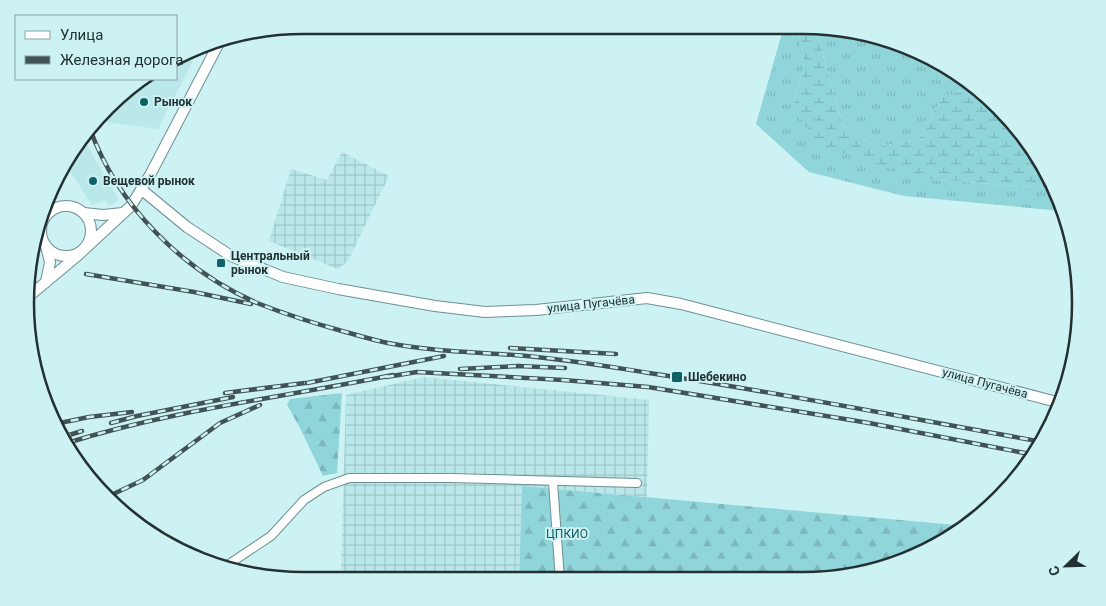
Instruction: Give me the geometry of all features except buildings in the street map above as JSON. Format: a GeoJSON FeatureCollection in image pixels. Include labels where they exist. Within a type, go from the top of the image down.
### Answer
{"type":"FeatureCollection","features":[{"type":"Feature","properties":{"kind":"street"},"geometry":{"type":"LineString","coordinates":[[34,291],[131,206],[142,190],[216,48]]}},
{"type":"Feature","properties":{"kind":"street","name":"улица Пугачёва"},"geometry":{"type":"LineString","coordinates":[[142,190],[187,227],[231,256],[283,277],[435,306],[486,312],[536,310],[647,298],[681,304],[1054,401]]}},
{"type":"Feature","properties":{"kind":"street"},"geometry":{"type":"LineString","coordinates":[[51,208],[71,206],[84,213],[103,216],[124,213]]}},
{"type":"Feature","properties":{"kind":"street"},"geometry":{"type":"LineString","coordinates":[[41,241],[54,253],[66,256],[78,253],[90,238],[91,231],[88,218],[84,213]]}},
{"type":"Feature","properties":{"kind":"street"},"geometry":{"type":"LineString","coordinates":[[43,235],[50,262],[46,282]]}},
{"type":"Feature","properties":{"kind":"street"},"geometry":{"type":"LineString","coordinates":[[232,563],[271,536],[304,500],[324,487],[349,478],[451,478],[637,483]]}},
{"type":"Feature","properties":{"kind":"street"},"geometry":{"type":"LineString","coordinates":[[553,482],[559,572]]}},
{"type":"Feature","properties":{"kind":"shaded area","name":"Рынок"},"geometry":{"type":"Polygon","coordinates":[[[195,56],[158,129],[104,122],[125,101],[152,80],[178,80],[178,65],[195,56]]]}},
{"type":"Feature","properties":{"kind":"shaded area","name":"Вещевой рынок"},"geometry":{"type":"Polygon","coordinates":[[[86,143],[119,200],[109,206],[105,200],[92,205],[69,170],[86,143]]]}},
{"type":"Feature","properties":{"kind":"shaded area"},"geometry":{"type":"Polygon","coordinates":[[[342,152],[389,176],[348,261],[338,269],[269,241],[291,169],[327,180],[342,152]]]}},
{"type":"Feature","properties":{"kind":"shaded area"},"geometry":{"type":"Polygon","coordinates":[[[424,377],[649,400],[647,497],[522,486],[519,572],[341,572],[346,395],[424,377]]]}},
{"type":"Feature","properties":{"kind":"green space"},"geometry":{"type":"Polygon","coordinates":[[[782,34],[799,34],[804,68],[793,107],[921,179],[1046,188],[1056,210],[904,196],[809,172],[756,124],[782,34]]]}},
{"type":"Feature","properties":{"kind":"green space"},"geometry":{"type":"Polygon","coordinates":[[[799,34],[818,34],[844,127],[877,147],[919,139],[942,97],[967,89],[1017,139],[1036,168],[1046,188],[921,179],[818,145],[793,107],[804,68],[799,34]]]}},
{"type":"Feature","properties":{"kind":"green space"},"geometry":{"type":"Polygon","coordinates":[[[818,34],[856,39],[890,48],[938,70],[967,89],[942,97],[919,139],[877,147],[844,127],[818,34]]]}},
{"type":"Feature","properties":{"kind":"green space"},"geometry":{"type":"Polygon","coordinates":[[[342,393],[337,473],[323,476],[287,405],[290,399],[342,393]]]}},
{"type":"Feature","properties":{"kind":"green space","name":"ЦПКИО"},"geometry":{"type":"Polygon","coordinates":[[[522,486],[956,525],[938,536],[890,558],[856,567],[821,572],[519,572],[522,486]]]}},
{"type":"Feature","properties":{"kind":"railway"},"geometry":{"type":"LineString","coordinates":[[93,135],[117,184],[135,209],[179,254],[203,273],[229,289],[257,303],[299,318],[371,339],[403,346],[531,356],[599,365],[748,389],[1035,440]]}},
{"type":"Feature","properties":{"kind":"railway"},"geometry":{"type":"LineString","coordinates":[[86,274],[194,292],[251,304]]}},
{"type":"Feature","properties":{"kind":"railway"},"geometry":{"type":"LineString","coordinates":[[510,348],[616,354]]}},
{"type":"Feature","properties":{"kind":"railway"},"geometry":{"type":"LineString","coordinates":[[307,383],[444,356]]}},
{"type":"Feature","properties":{"kind":"railway"},"geometry":{"type":"LineString","coordinates":[[460,369],[518,366],[565,368]]}},
{"type":"Feature","properties":{"kind":"railway"},"geometry":{"type":"LineString","coordinates":[[386,377],[417,372],[648,387],[869,423],[1027,453]]}},
{"type":"Feature","properties":{"kind":"railway"},"geometry":{"type":"LineString","coordinates":[[72,442],[188,413],[393,375]]}},
{"type":"Feature","properties":{"kind":"railway"},"geometry":{"type":"LineString","coordinates":[[225,393],[305,383]]}},
{"type":"Feature","properties":{"kind":"railway"},"geometry":{"type":"LineString","coordinates":[[111,423],[233,397]]}},
{"type":"Feature","properties":{"kind":"railway"},"geometry":{"type":"LineString","coordinates":[[114,494],[143,480],[220,423],[260,405]]}},
{"type":"Feature","properties":{"kind":"railway"},"geometry":{"type":"LineString","coordinates":[[62,423],[132,412]]}},
{"type":"Feature","properties":{"kind":"railway"},"geometry":{"type":"LineString","coordinates":[[69,435],[82,431]]}},
{"type":"Feature","properties":{"kind":"place","name":"Рынок"},"geometry":{"type":"Point","coordinates":[144,102]}},
{"type":"Feature","properties":{"kind":"place","name":"Вещевой рынок"},"geometry":{"type":"Point","coordinates":[93,181]}},
{"type":"Feature","properties":{"kind":"place","name":"Центральный рынок"},"geometry":{"type":"Point","coordinates":[221,263]}},
{"type":"Feature","properties":{"kind":"place","name":"Шебекино"},"geometry":{"type":"Point","coordinates":[677,377]}}]}
